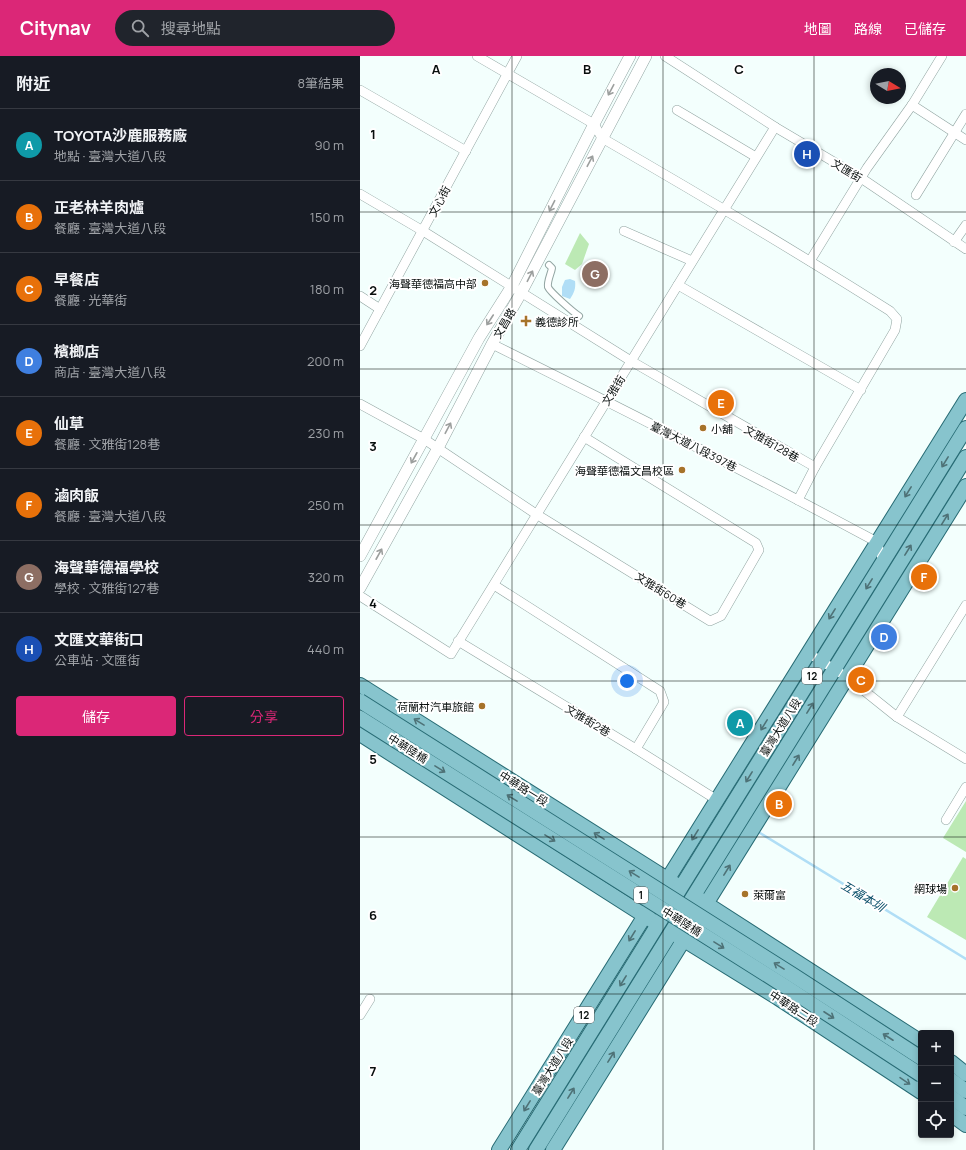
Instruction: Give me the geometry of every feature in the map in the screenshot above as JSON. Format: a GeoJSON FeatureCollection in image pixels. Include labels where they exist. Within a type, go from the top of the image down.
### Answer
{"type":"FeatureCollection","features":[{"type":"Feature","properties":{"kind":"main road","name":"臺灣大道八段"},"geometry":{"type":"LineString","coordinates":[[499,1150],[965,402]]}},
{"type":"Feature","properties":{"kind":"main road","name":"臺灣大道八段"},"geometry":{"type":"LineString","coordinates":[[536,1150],[821,661],[966,428]]}},
{"type":"Feature","properties":{"kind":"main road","name":"臺灣大道八段"},"geometry":{"type":"LineString","coordinates":[[687,892],[834,669],[966,457]]}},
{"type":"Feature","properties":{"kind":"main road","name":"臺灣大道八段"},"geometry":{"type":"LineString","coordinates":[[553,1150],[966,486]]}},
{"type":"Feature","properties":{"kind":"main road","name":"中華路一段"},"geometry":{"type":"LineString","coordinates":[[360,685],[687,892]]}},
{"type":"Feature","properties":{"kind":"main road","name":"中華陸橋"},"geometry":{"type":"LineString","coordinates":[[360,702],[793,975],[918,1056]]}},
{"type":"Feature","properties":{"kind":"main road","name":"中華陸橋"},"geometry":{"type":"LineString","coordinates":[[360,718],[786,987],[918,1073]]}},
{"type":"Feature","properties":{"kind":"main road","name":"1"},"geometry":{"type":"LineString","coordinates":[[360,734],[665,928]]}},
{"type":"Feature","properties":{"kind":"main road","name":"臺灣大道八段"},"geometry":{"type":"LineString","coordinates":[[665,928],[668,880]]}},
{"type":"Feature","properties":{"kind":"main road"},"geometry":{"type":"LineString","coordinates":[[687,892],[918,1040]]}},
{"type":"Feature","properties":{"kind":"main road","name":"臺灣大道八段"},"geometry":{"type":"LineString","coordinates":[[518,1150],[665,928],[706,904]]}},
{"type":"Feature","properties":{"kind":"main road","name":"中華路二段"},"geometry":{"type":"LineString","coordinates":[[665,928],[778,998],[918,1090]]}},
{"type":"Feature","properties":{"kind":"main road"},"geometry":{"type":"LineString","coordinates":[[954,1064],[966,1074]]}},
{"type":"Feature","properties":{"kind":"main road"},"geometry":{"type":"LineString","coordinates":[[954,1082],[966,1091]]}},
{"type":"Feature","properties":{"kind":"main road"},"geometry":{"type":"LineString","coordinates":[[954,1099],[966,1108]]}},
{"type":"Feature","properties":{"kind":"main road"},"geometry":{"type":"LineString","coordinates":[[954,1116],[966,1125]]}},
{"type":"Feature","properties":{"kind":"street"},"geometry":{"type":"LineString","coordinates":[[477,56],[594,124],[602,138],[810,261],[890,311],[897,319],[895,330],[815,467],[798,500]]}},
{"type":"Feature","properties":{"kind":"street","name":"文心街"},"geometry":{"type":"LineString","coordinates":[[360,346],[518,56]]}},
{"type":"Feature","properties":{"kind":"street","name":"文昌路"},"geometry":{"type":"LineString","coordinates":[[360,588],[438,448],[492,344],[594,124],[630,56]]}},
{"type":"Feature","properties":{"kind":"street","name":"文昌路"},"geometry":{"type":"LineString","coordinates":[[360,556],[479,338],[517,290],[646,56]]}},
{"type":"Feature","properties":{"kind":"street","name":"文匯街"},"geometry":{"type":"LineString","coordinates":[[665,56],[775,127],[861,178],[966,249]]}},
{"type":"Feature","properties":{"kind":"street"},"geometry":{"type":"LineString","coordinates":[[810,261],[861,178],[912,104],[942,56]]}},
{"type":"Feature","properties":{"kind":"street"},"geometry":{"type":"LineString","coordinates":[[360,90],[466,151]]}},
{"type":"Feature","properties":{"kind":"street"},"geometry":{"type":"LineString","coordinates":[[912,104],[966,140]]}},
{"type":"Feature","properties":{"kind":"street"},"geometry":{"type":"LineString","coordinates":[[677,110],[756,157]]}},
{"type":"Feature","properties":{"kind":"street"},"geometry":{"type":"LineString","coordinates":[[916,195],[966,114]]}},
{"type":"Feature","properties":{"kind":"street","name":"文雅街"},"geometry":{"type":"LineString","coordinates":[[360,596],[450,654],[494,585],[536,514],[775,127]]}},
{"type":"Feature","properties":{"kind":"street","name":"文雅街128巷"},"geometry":{"type":"LineString","coordinates":[[360,194],[423,231],[631,361],[815,467]]}},
{"type":"Feature","properties":{"kind":"street"},"geometry":{"type":"LineString","coordinates":[[954,242],[966,225]]}},
{"type":"Feature","properties":{"kind":"street"},"geometry":{"type":"LineString","coordinates":[[624,231],[692,261]]}},
{"type":"Feature","properties":{"kind":"street"},"geometry":{"type":"LineString","coordinates":[[549,265],[552,268],[548,281],[548,288],[578,316]]}},
{"type":"Feature","properties":{"kind":"street"},"geometry":{"type":"LineString","coordinates":[[678,285],[860,390]]}},
{"type":"Feature","properties":{"kind":"street"},"geometry":{"type":"LineString","coordinates":[[360,296],[380,309]]}},
{"type":"Feature","properties":{"kind":"street","name":"臺灣大道八段397巷"},"geometry":{"type":"LineString","coordinates":[[492,344],[606,401],[877,542]]}},
{"type":"Feature","properties":{"kind":"street"},"geometry":{"type":"LineString","coordinates":[[360,404],[424,439],[536,514]]}},
{"type":"Feature","properties":{"kind":"street","name":"文雅街60巷"},"geometry":{"type":"LineString","coordinates":[[536,514],[710,621],[721,616],[759,550],[756,543],[584,437]]}},
{"type":"Feature","properties":{"kind":"street"},"geometry":{"type":"LineString","coordinates":[[877,542],[883,561]]}},
{"type":"Feature","properties":{"kind":"street"},"geometry":{"type":"LineString","coordinates":[[494,585],[660,691],[664,702],[636,749]]}},
{"type":"Feature","properties":{"kind":"street"},"geometry":{"type":"LineString","coordinates":[[897,718],[966,605]]}},
{"type":"Feature","properties":{"kind":"street","name":"文雅街2巷"},"geometry":{"type":"LineString","coordinates":[[458,641],[717,800]]}},
{"type":"Feature","properties":{"kind":"street"},"geometry":{"type":"LineString","coordinates":[[808,653],[847,677],[897,718],[966,760]]}},
{"type":"Feature","properties":{"kind":"street"},"geometry":{"type":"LineString","coordinates":[[946,820],[966,787]]}},
{"type":"Feature","properties":{"kind":"street"},"geometry":{"type":"LineString","coordinates":[[360,1015],[370,999]]}},
{"type":"Feature","properties":{"kind":"green space"},"geometry":{"type":"Polygon","coordinates":[[[580,233],[589,244],[582,264],[575,270],[565,264],[580,233]]]}},
{"type":"Feature","properties":{"kind":"green space"},"geometry":{"type":"Polygon","coordinates":[[[966,801],[966,852],[943,838],[966,801]]]}},
{"type":"Feature","properties":{"kind":"green space","name":"網球場"},"geometry":{"type":"Polygon","coordinates":[[[963,857],[966,859],[966,940],[927,917],[963,857]]]}},
{"type":"Feature","properties":{"kind":"water"},"geometry":{"type":"Polygon","coordinates":[[[570,279],[575,281],[575,284],[573,295],[570,299],[562,296],[562,287],[565,280],[570,279]]]}},
{"type":"Feature","properties":{"kind":"waterway","name":"五福本圳"},"geometry":{"type":"LineString","coordinates":[[760,833],[966,959]]}},
{"type":"Feature","properties":{"kind":"place","name":"文匯文華街口"},"geometry":{"type":"Point","coordinates":[807,154]}},
{"type":"Feature","properties":{"kind":"place","name":"海聲華德福學校"},"geometry":{"type":"Point","coordinates":[595,274]}},
{"type":"Feature","properties":{"kind":"place","name":"海聲華德福高中部"},"geometry":{"type":"Point","coordinates":[485,283]}},
{"type":"Feature","properties":{"kind":"place","name":"義德診所"},"geometry":{"type":"Point","coordinates":[526,321]}},
{"type":"Feature","properties":{"kind":"place","name":"仙草"},"geometry":{"type":"Point","coordinates":[721,403]}},
{"type":"Feature","properties":{"kind":"place","name":"小舖"},"geometry":{"type":"Point","coordinates":[703,428]}},
{"type":"Feature","properties":{"kind":"place","name":"海聲華德福文昌校區"},"geometry":{"type":"Point","coordinates":[682,470]}},
{"type":"Feature","properties":{"kind":"place","name":"滷肉飯"},"geometry":{"type":"Point","coordinates":[924,577]}},
{"type":"Feature","properties":{"kind":"place","name":"檳榔店"},"geometry":{"type":"Point","coordinates":[884,637]}},
{"type":"Feature","properties":{"kind":"place","name":"早餐店"},"geometry":{"type":"Point","coordinates":[861,680]}},
{"type":"Feature","properties":{"kind":"place","name":"荷蘭村汽車旅館"},"geometry":{"type":"Point","coordinates":[482,706]}},
{"type":"Feature","properties":{"kind":"place","name":"TOYOTA沙鹿服務廠"},"geometry":{"type":"Point","coordinates":[740,723]}},
{"type":"Feature","properties":{"kind":"place","name":"正老林羊肉爐"},"geometry":{"type":"Point","coordinates":[779,804]}},
{"type":"Feature","properties":{"kind":"place","name":"網球場"},"geometry":{"type":"Point","coordinates":[955,888]}},
{"type":"Feature","properties":{"kind":"place","name":"萊爾富"},"geometry":{"type":"Point","coordinates":[745,894]}}]}
